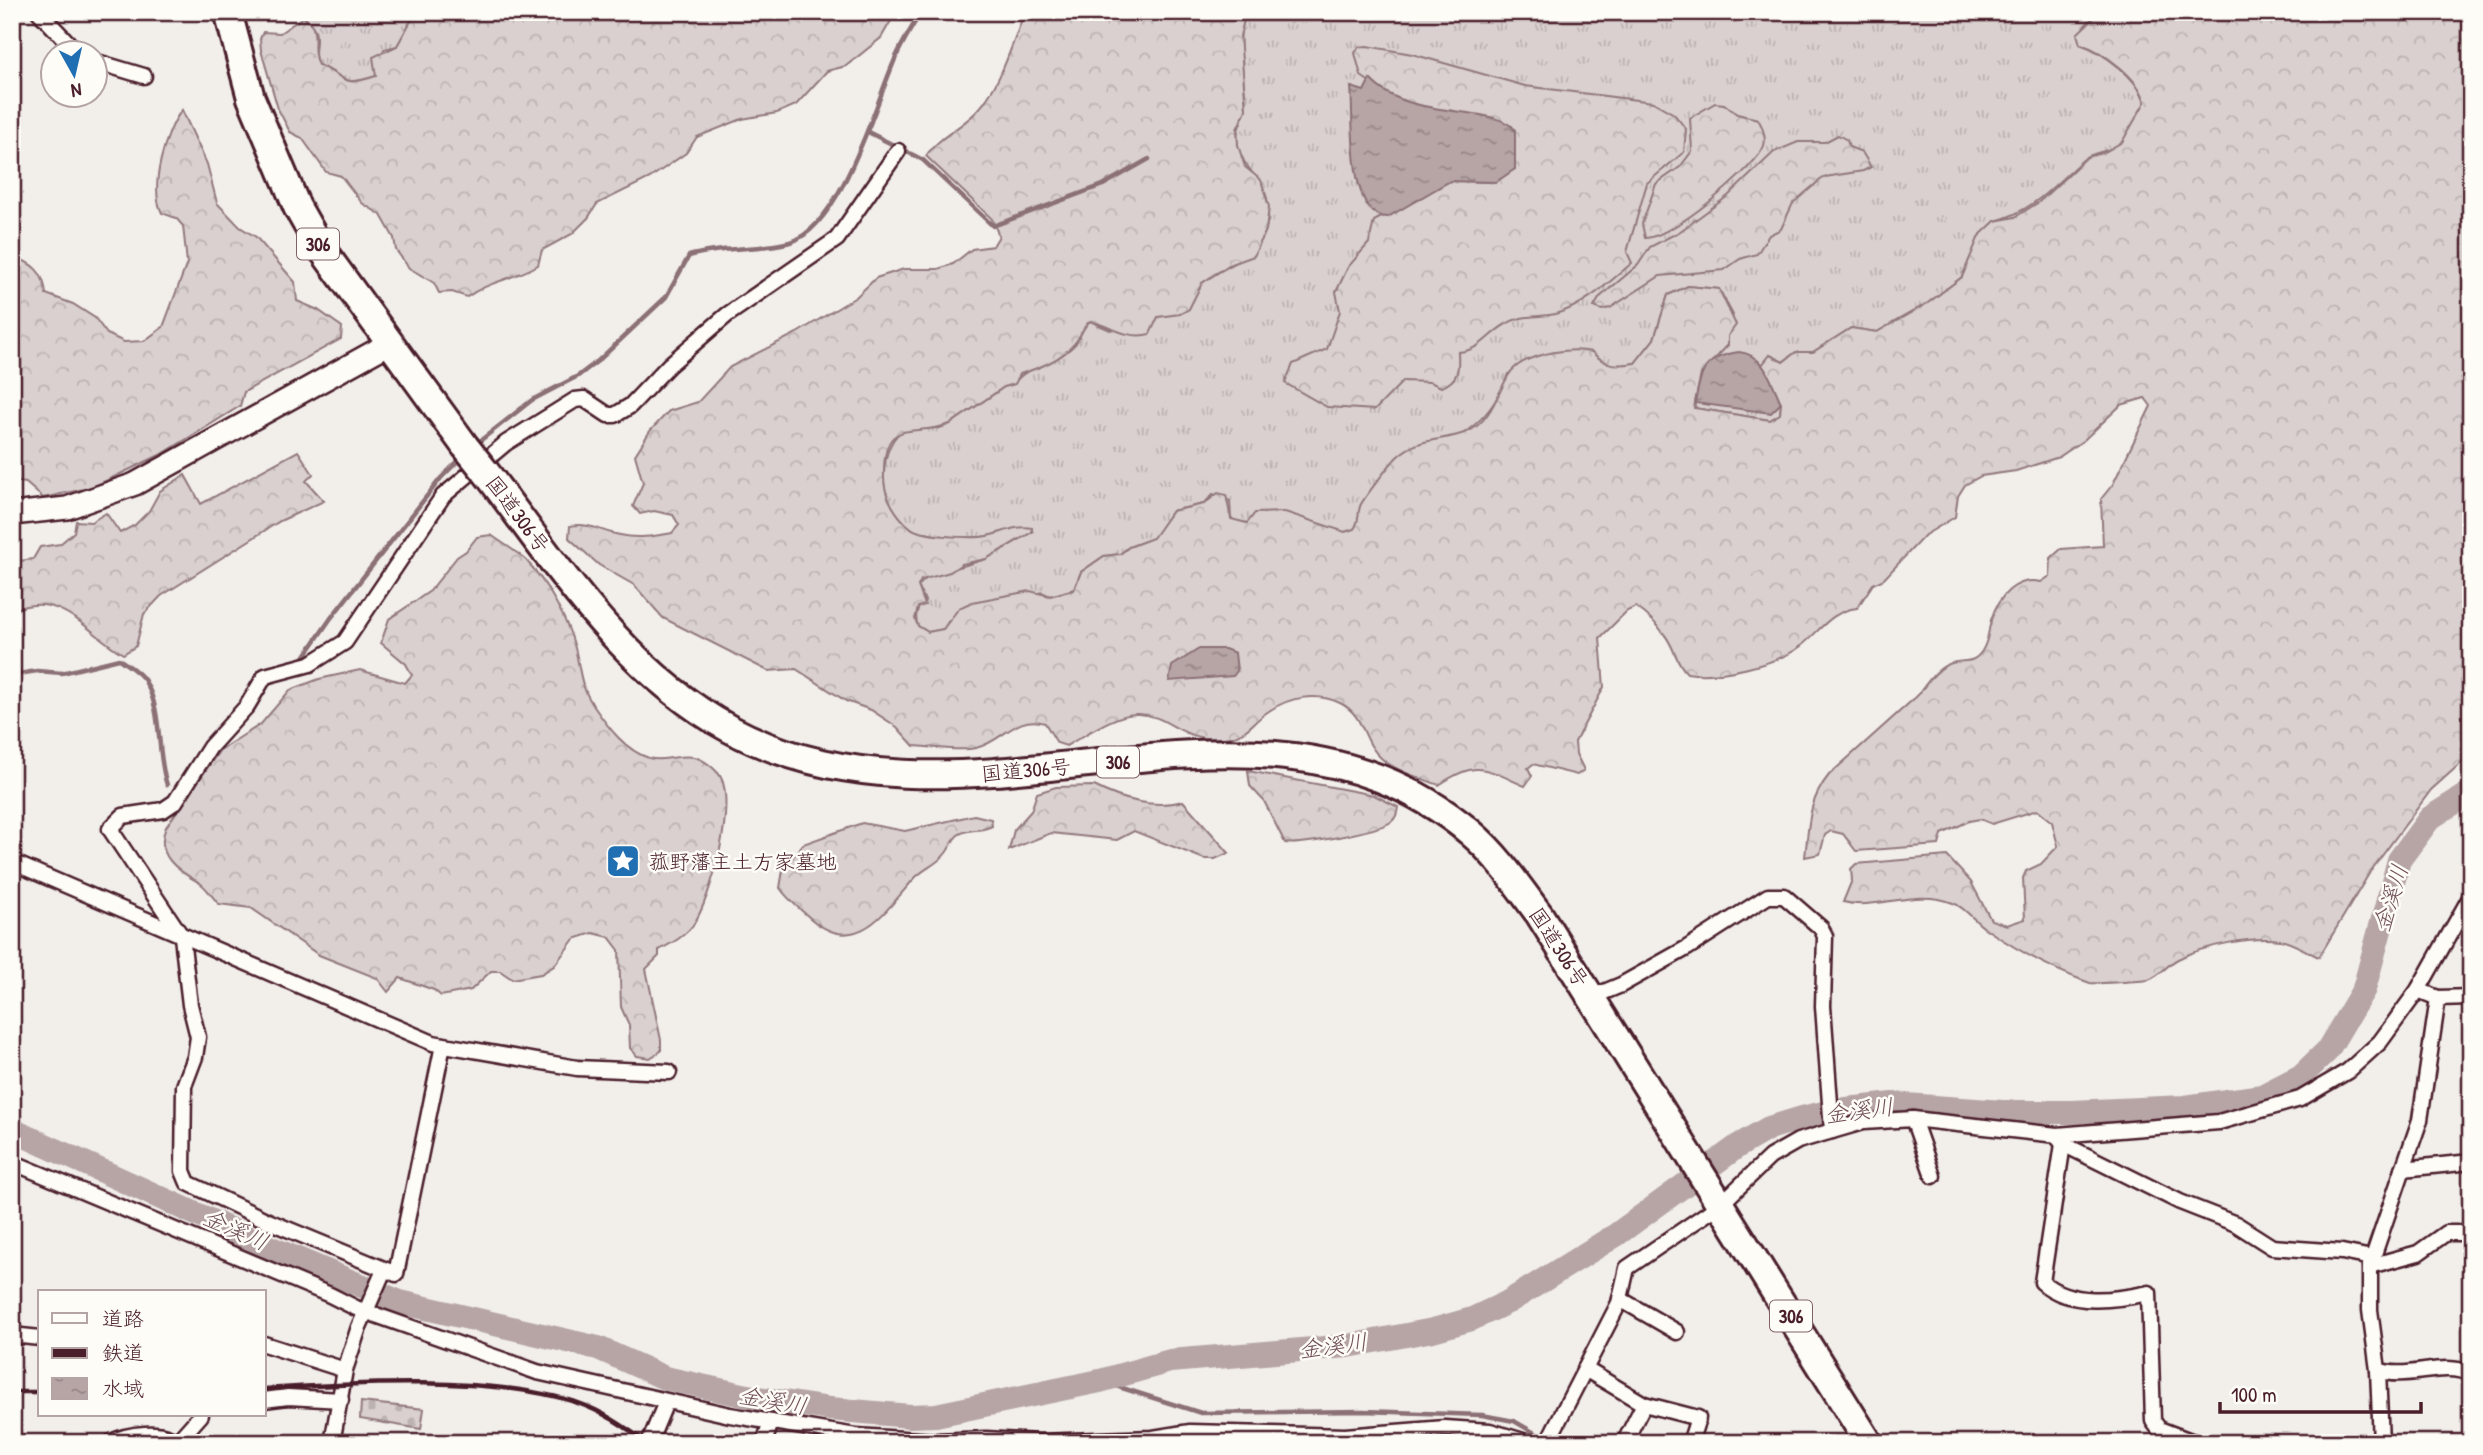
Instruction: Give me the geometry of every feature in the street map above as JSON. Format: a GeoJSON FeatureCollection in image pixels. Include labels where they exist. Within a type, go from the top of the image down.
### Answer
{"type":"FeatureCollection","features":[{"type":"Feature","properties":{"kind":"highway","name":"国道306号"},"geometry":{"type":"LineString","coordinates":[[228,12],[251,98],[298,207],[318,244],[485,471],[624,647],[667,687],[693,706],[762,744],[838,768],[896,776],[986,774],[1242,752],[1308,757],[1353,768],[1414,794],[1479,841],[1539,914],[1869,1443]]}},
{"type":"Feature","properties":{"kind":"street"},"geometry":{"type":"LineString","coordinates":[[39,12],[64,38]]}},
{"type":"Feature","properties":{"kind":"street"},"geometry":{"type":"LineString","coordinates":[[108,65],[144,76]]}},
{"type":"Feature","properties":{"kind":"street"},"geometry":{"type":"LineString","coordinates":[[443,1045],[396,1274],[382,1273],[185,1180],[182,1145],[184,1086],[195,1057],[198,1037],[190,1004],[182,937],[110,830],[117,820],[131,814],[163,810],[175,802],[210,747],[247,706],[265,676],[310,664],[345,642],[435,506],[468,473],[506,443],[575,400],[584,399],[608,415],[623,411],[668,365],[727,315],[837,239],[898,151]]}},
{"type":"Feature","properties":{"kind":"street"},"geometry":{"type":"LineString","coordinates":[[12,514],[66,508],[135,484],[390,343]]}},
{"type":"Feature","properties":{"kind":"street"},"geometry":{"type":"LineString","coordinates":[[12,862],[182,937],[443,1045],[577,1068],[669,1072]]}},
{"type":"Feature","properties":{"kind":"street"},"geometry":{"type":"LineString","coordinates":[[1592,997],[1621,985],[1687,948],[1768,896],[1784,896],[1821,928],[1825,936],[1823,1006],[1831,1127]]}},
{"type":"Feature","properties":{"kind":"street"},"geometry":{"type":"LineString","coordinates":[[1550,1437],[1620,1299],[1627,1268],[1770,1157],[1831,1127],[1881,1119],[1913,1119],[2060,1140],[2219,1122],[2300,1099],[2348,1071],[2380,1042],[2418,990],[2471,896]]}},
{"type":"Feature","properties":{"kind":"street"},"geometry":{"type":"LineString","coordinates":[[2418,990],[2438,998],[2471,997]]}},
{"type":"Feature","properties":{"kind":"street"},"geometry":{"type":"LineString","coordinates":[[2381,1443],[2378,1370],[2370,1311],[2371,1262],[2420,1120],[2438,998]]}},
{"type":"Feature","properties":{"kind":"street"},"geometry":{"type":"LineString","coordinates":[[1913,1119],[1933,1177]]}},
{"type":"Feature","properties":{"kind":"street"},"geometry":{"type":"LineString","coordinates":[[2060,1140],[2180,1202],[2236,1224],[2272,1247],[2342,1252],[2371,1262],[2418,1253],[2446,1233],[2471,1233]]}},
{"type":"Feature","properties":{"kind":"street"},"geometry":{"type":"LineString","coordinates":[[2060,1140],[2042,1282],[2064,1293],[2102,1300],[2149,1293],[2153,1421],[2159,1429],[2196,1443]]}},
{"type":"Feature","properties":{"kind":"street"},"geometry":{"type":"LineString","coordinates":[[12,1162],[366,1309],[537,1373],[771,1422],[856,1436],[912,1439],[1093,1442],[1189,1432],[1345,1436],[1445,1428],[1490,1431],[1530,1443]]}},
{"type":"Feature","properties":{"kind":"street"},"geometry":{"type":"LineString","coordinates":[[2403,1169],[2471,1162]]}},
{"type":"Feature","properties":{"kind":"street"},"geometry":{"type":"LineString","coordinates":[[332,1443],[345,1370],[366,1309],[382,1273]]}},
{"type":"Feature","properties":{"kind":"street"},"geometry":{"type":"LineString","coordinates":[[1620,1299],[1677,1332]]}},
{"type":"Feature","properties":{"kind":"street"},"geometry":{"type":"LineString","coordinates":[[12,1335],[38,1338]]}},
{"type":"Feature","properties":{"kind":"street"},"geometry":{"type":"LineString","coordinates":[[266,1345],[345,1370]]}},
{"type":"Feature","properties":{"kind":"street"},"geometry":{"type":"LineString","coordinates":[[1585,1369],[1644,1404],[1698,1418],[1690,1443]]}},
{"type":"Feature","properties":{"kind":"street"},"geometry":{"type":"LineString","coordinates":[[2378,1370],[2408,1373],[2456,1369],[2471,1374]]}},
{"type":"Feature","properties":{"kind":"street"},"geometry":{"type":"LineString","coordinates":[[266,1400],[288,1397],[341,1400]]}},
{"type":"Feature","properties":{"kind":"street"},"geometry":{"type":"LineString","coordinates":[[649,1443],[666,1402]]}},
{"type":"Feature","properties":{"kind":"street"},"geometry":{"type":"LineString","coordinates":[[1624,1443],[1644,1404]]}},
{"type":"Feature","properties":{"kind":"street"},"geometry":{"type":"LineString","coordinates":[[110,1443],[118,1438],[163,1435],[177,1443],[200,1416]]}},
{"type":"Feature","properties":{"kind":"street"},"geometry":{"type":"LineString","coordinates":[[764,1443],[771,1422]]}},
{"type":"Feature","properties":{"kind":"green space"},"geometry":{"type":"Polygon","coordinates":[[[302,12],[416,12],[397,46],[384,49],[376,76],[349,81],[318,65],[315,56],[315,31],[302,12]]]}},
{"type":"Feature","properties":{"kind":"green space"},"geometry":{"type":"Polygon","coordinates":[[[416,12],[896,12],[881,38],[846,66],[827,71],[796,105],[777,113],[742,119],[697,137],[686,153],[650,178],[597,204],[572,234],[542,250],[538,265],[484,287],[467,297],[452,292],[439,293],[434,283],[409,268],[396,250],[394,238],[381,215],[362,203],[341,176],[326,172],[302,138],[290,132],[278,109],[261,50],[260,39],[263,32],[280,33],[303,17],[313,28],[318,65],[344,80],[364,80],[376,76],[373,57],[397,46],[416,12]]]}},
{"type":"Feature","properties":{"kind":"green space"},"geometry":{"type":"Polygon","coordinates":[[[1025,12],[1246,12],[1240,36],[1246,110],[1237,129],[1238,145],[1245,167],[1261,180],[1269,207],[1266,230],[1254,256],[1229,265],[1202,283],[1189,309],[1180,314],[1158,317],[1150,334],[1126,334],[1090,321],[1063,355],[1020,374],[1015,384],[1004,387],[950,424],[903,432],[895,436],[888,445],[885,458],[886,492],[892,506],[911,528],[933,535],[974,537],[1018,528],[1032,528],[1032,532],[986,559],[962,564],[950,572],[921,580],[918,586],[925,605],[918,607],[915,619],[918,626],[928,632],[943,629],[959,608],[972,602],[1030,591],[1050,596],[1074,590],[1081,572],[1104,556],[1120,554],[1129,547],[1153,538],[1172,511],[1204,504],[1218,493],[1226,495],[1231,519],[1247,523],[1255,513],[1285,512],[1345,532],[1354,529],[1361,504],[1397,457],[1414,446],[1475,428],[1487,415],[1514,368],[1534,357],[1571,351],[1592,352],[1611,364],[1635,363],[1654,339],[1668,295],[1688,286],[1719,289],[1736,325],[1728,336],[1728,345],[1701,374],[1694,408],[1770,420],[1780,414],[1781,403],[1762,365],[1770,355],[1783,362],[1796,352],[1813,352],[1851,328],[1877,332],[1928,303],[1962,277],[1979,236],[1995,221],[2015,217],[2039,202],[2087,157],[2103,153],[2122,142],[2145,102],[2128,75],[2099,53],[2080,44],[2077,34],[2100,12],[2471,12],[2471,754],[2431,790],[2370,872],[2319,957],[2280,940],[2242,941],[2188,954],[2148,980],[2090,983],[2023,952],[1986,929],[1953,903],[1924,898],[1869,904],[1843,902],[1852,880],[1851,869],[1856,864],[1947,856],[1971,882],[1991,920],[2007,925],[2025,919],[2023,878],[2026,871],[2041,864],[2058,846],[2052,822],[2037,810],[1992,824],[1980,819],[1969,821],[1942,834],[1939,845],[1856,851],[1843,834],[1831,831],[1825,835],[1820,854],[1805,857],[1813,804],[1829,775],[1918,695],[1936,673],[1949,664],[1978,656],[1986,643],[1994,611],[2010,590],[2024,582],[2041,582],[2050,576],[2051,558],[2061,549],[2103,546],[2101,499],[2113,484],[2151,406],[2145,398],[2121,405],[2084,440],[2059,457],[2016,471],[1981,476],[1965,485],[1958,496],[1955,517],[1925,535],[1884,579],[1873,584],[1857,608],[1833,617],[1801,646],[1777,659],[1730,672],[1687,673],[1655,623],[1636,607],[1627,611],[1600,638],[1604,687],[1575,742],[1576,754],[1584,770],[1577,775],[1533,764],[1528,768],[1532,776],[1525,786],[1482,769],[1463,772],[1439,785],[1408,774],[1381,758],[1348,708],[1331,700],[1313,697],[1285,702],[1242,733],[1214,739],[1189,734],[1160,719],[1138,714],[1111,721],[1066,746],[1057,743],[1045,723],[1035,721],[1017,725],[976,748],[914,746],[897,727],[871,710],[846,701],[796,669],[768,671],[663,618],[634,585],[599,565],[569,538],[570,526],[589,526],[633,537],[672,533],[679,525],[673,515],[654,511],[640,514],[633,506],[643,483],[635,455],[650,431],[669,411],[698,402],[730,367],[797,333],[856,297],[876,278],[904,269],[938,269],[953,264],[972,249],[993,246],[999,236],[992,219],[926,156],[937,143],[972,116],[986,100],[1000,76],[1025,12]]]}},
{"type":"Feature","properties":{"kind":"green space"},"geometry":{"type":"Polygon","coordinates":[[[1246,12],[2100,12],[2084,26],[2080,44],[2099,53],[2128,75],[2136,84],[2145,103],[2130,132],[2119,145],[2088,156],[2033,204],[1995,221],[1962,277],[1928,303],[1877,332],[1851,328],[1813,352],[1796,352],[1783,362],[1770,355],[1781,403],[1780,414],[1770,420],[1694,408],[1701,374],[1720,353],[1733,315],[1719,289],[1688,286],[1668,295],[1654,339],[1635,363],[1616,366],[1601,362],[1508,374],[1497,398],[1469,430],[1395,473],[1370,493],[1354,529],[1345,532],[1239,522],[1231,519],[1230,501],[1213,494],[1204,504],[1172,511],[1154,538],[1129,547],[1120,554],[1104,556],[1081,572],[1074,589],[1050,596],[1042,592],[949,620],[944,629],[928,632],[918,626],[917,622],[918,609],[925,601],[918,586],[929,576],[986,559],[1032,532],[1010,530],[988,536],[965,537],[934,535],[911,528],[895,511],[885,489],[885,467],[891,444],[903,430],[940,428],[950,424],[1004,387],[1014,384],[1026,373],[1068,350],[1090,321],[1110,330],[1153,317],[1182,312],[1190,305],[1202,283],[1257,247],[1267,223],[1267,197],[1241,155],[1237,141],[1246,105],[1240,37],[1246,12]]]}},
{"type":"Feature","properties":{"kind":"green space"},"geometry":{"type":"Polygon","coordinates":[[[1359,47],[1412,54],[1525,86],[1653,102],[1674,114],[1686,129],[1684,152],[1647,183],[1627,252],[1632,263],[1596,293],[1576,305],[1555,314],[1514,320],[1479,345],[1458,352],[1457,374],[1447,384],[1441,387],[1430,382],[1403,381],[1375,410],[1327,407],[1285,383],[1293,364],[1327,349],[1340,311],[1336,292],[1348,267],[1369,243],[1374,221],[1450,181],[1489,182],[1515,169],[1515,131],[1512,126],[1481,116],[1411,105],[1395,99],[1361,76],[1355,53],[1359,47]]]}},
{"type":"Feature","properties":{"kind":"green space"},"geometry":{"type":"Polygon","coordinates":[[[1715,103],[1724,104],[1737,114],[1758,119],[1765,138],[1762,150],[1742,174],[1690,217],[1657,235],[1645,238],[1642,224],[1656,184],[1680,167],[1692,151],[1690,118],[1715,103]]]}},
{"type":"Feature","properties":{"kind":"green space"},"geometry":{"type":"Polygon","coordinates":[[[182,110],[207,164],[217,203],[240,227],[256,237],[295,282],[297,301],[318,310],[342,327],[341,339],[244,392],[240,406],[164,453],[93,487],[43,498],[26,483],[12,481],[12,256],[36,269],[43,280],[46,294],[73,304],[95,318],[107,334],[124,342],[144,341],[163,327],[187,263],[183,226],[176,218],[162,213],[157,189],[165,145],[182,110]]]}},
{"type":"Feature","properties":{"kind":"green space"},"geometry":{"type":"Polygon","coordinates":[[[1838,135],[1847,140],[1849,147],[1862,152],[1871,167],[1863,171],[1825,177],[1819,181],[1793,203],[1781,229],[1769,235],[1757,254],[1740,259],[1724,270],[1660,276],[1610,308],[1602,310],[1594,307],[1600,297],[1638,265],[1650,247],[1679,232],[1728,196],[1774,152],[1798,142],[1825,142],[1838,135]]]}},
{"type":"Feature","properties":{"kind":"green space"},"geometry":{"type":"Polygon","coordinates":[[[298,451],[313,474],[306,481],[324,501],[280,521],[161,596],[144,614],[136,646],[123,654],[72,616],[58,609],[29,605],[12,611],[12,562],[33,559],[40,547],[60,544],[74,532],[76,521],[91,522],[106,513],[120,533],[135,525],[149,511],[160,491],[185,475],[201,504],[298,451]]]}},
{"type":"Feature","properties":{"kind":"green space"},"geometry":{"type":"Polygon","coordinates":[[[491,535],[526,560],[549,590],[562,613],[575,648],[586,692],[618,738],[649,758],[690,756],[699,759],[718,773],[724,785],[724,825],[720,849],[700,912],[693,925],[678,939],[659,950],[659,956],[646,969],[661,1040],[661,1051],[650,1058],[637,1056],[630,1048],[629,1025],[621,1007],[619,950],[609,937],[593,933],[574,939],[554,966],[541,974],[512,979],[500,971],[491,971],[471,990],[441,996],[434,990],[400,978],[388,992],[377,978],[319,955],[251,908],[219,904],[202,885],[170,861],[163,846],[166,827],[220,750],[261,724],[290,690],[319,679],[360,670],[405,683],[412,675],[406,664],[381,643],[389,619],[430,591],[477,537],[491,535]]]}},
{"type":"Feature","properties":{"kind":"green space"},"geometry":{"type":"Polygon","coordinates":[[[1248,771],[1374,795],[1398,807],[1397,814],[1391,822],[1371,830],[1322,840],[1285,843],[1264,801],[1250,786],[1248,771]]]}},
{"type":"Feature","properties":{"kind":"green space"},"geometry":{"type":"Polygon","coordinates":[[[1094,786],[1138,802],[1161,804],[1183,801],[1229,853],[1215,859],[1204,859],[1134,831],[1117,840],[1051,833],[1009,850],[1014,830],[1031,811],[1037,793],[1056,787],[1094,786]]]}},
{"type":"Feature","properties":{"kind":"green space"},"geometry":{"type":"Polygon","coordinates":[[[974,815],[991,819],[992,826],[958,835],[942,857],[917,876],[880,917],[855,932],[841,934],[826,929],[798,908],[780,888],[783,870],[803,844],[862,823],[905,831],[974,815]]]}},
{"type":"Feature","properties":{"kind":"green space"},"geometry":{"type":"Polygon","coordinates":[[[361,1402],[424,1409],[421,1429],[360,1419],[361,1402]]]}},
{"type":"Feature","properties":{"kind":"water"},"geometry":{"type":"Polygon","coordinates":[[[1370,79],[1387,92],[1406,101],[1504,122],[1515,130],[1515,169],[1496,182],[1450,181],[1388,217],[1374,213],[1365,201],[1355,163],[1351,87],[1364,91],[1370,79]]]}},
{"type":"Feature","properties":{"kind":"water"},"geometry":{"type":"Polygon","coordinates":[[[1739,352],[1755,358],[1766,371],[1781,403],[1771,413],[1695,403],[1702,375],[1711,362],[1727,354],[1739,352]]]}},
{"type":"Feature","properties":{"kind":"water"},"geometry":{"type":"Polygon","coordinates":[[[1199,649],[1225,649],[1235,653],[1237,671],[1233,676],[1169,681],[1172,666],[1199,649]]]}},
{"type":"Feature","properties":{"kind":"waterway"},"geometry":{"type":"LineString","coordinates":[[476,444],[532,400],[578,376],[599,360],[666,297],[689,256],[778,245],[808,232],[825,214],[840,191],[896,57],[921,12]]}},
{"type":"Feature","properties":{"kind":"waterway"},"geometry":{"type":"LineString","coordinates":[[868,132],[923,160],[993,226],[1103,185],[1149,159]]}},
{"type":"Feature","properties":{"kind":"waterway"},"geometry":{"type":"LineString","coordinates":[[304,657],[331,618],[441,478],[462,457]]}},
{"type":"Feature","properties":{"kind":"waterway"},"geometry":{"type":"LineString","coordinates":[[12,675],[37,671],[62,673],[119,659],[129,666],[143,678],[151,693],[167,785]]}},
{"type":"Feature","properties":{"kind":"waterway","name":"金溪川"},"geometry":{"type":"LineString","coordinates":[[12,1130],[262,1244],[400,1302],[598,1348],[665,1378],[752,1397],[830,1409],[910,1416],[936,1415],[1100,1381],[1170,1361],[1348,1346],[1433,1330],[1472,1319],[1508,1302],[1616,1235],[1738,1146],[1769,1128],[1802,1118],[1837,1110],[1893,1104],[2003,1112],[2071,1112],[2185,1107],[2262,1096],[2301,1076],[2327,1051],[2364,989],[2399,860],[2430,818],[2471,792]]}},
{"type":"Feature","properties":{"kind":"waterway"},"geometry":{"type":"LineString","coordinates":[[1100,1381],[1201,1413],[1363,1411],[1482,1415],[1514,1421],[1545,1439]]}},
{"type":"Feature","properties":{"kind":"railway"},"geometry":{"type":"LineString","coordinates":[[266,1389],[381,1383],[506,1388],[578,1403],[614,1420],[648,1443]]}},
{"type":"Feature","properties":{"kind":"railway"},"geometry":{"type":"LineString","coordinates":[[12,1392],[38,1392]]}},
{"type":"Feature","properties":{"kind":"place","name":"菰野藩主土方家墓地"},"geometry":{"type":"Point","coordinates":[623,861]}}]}
